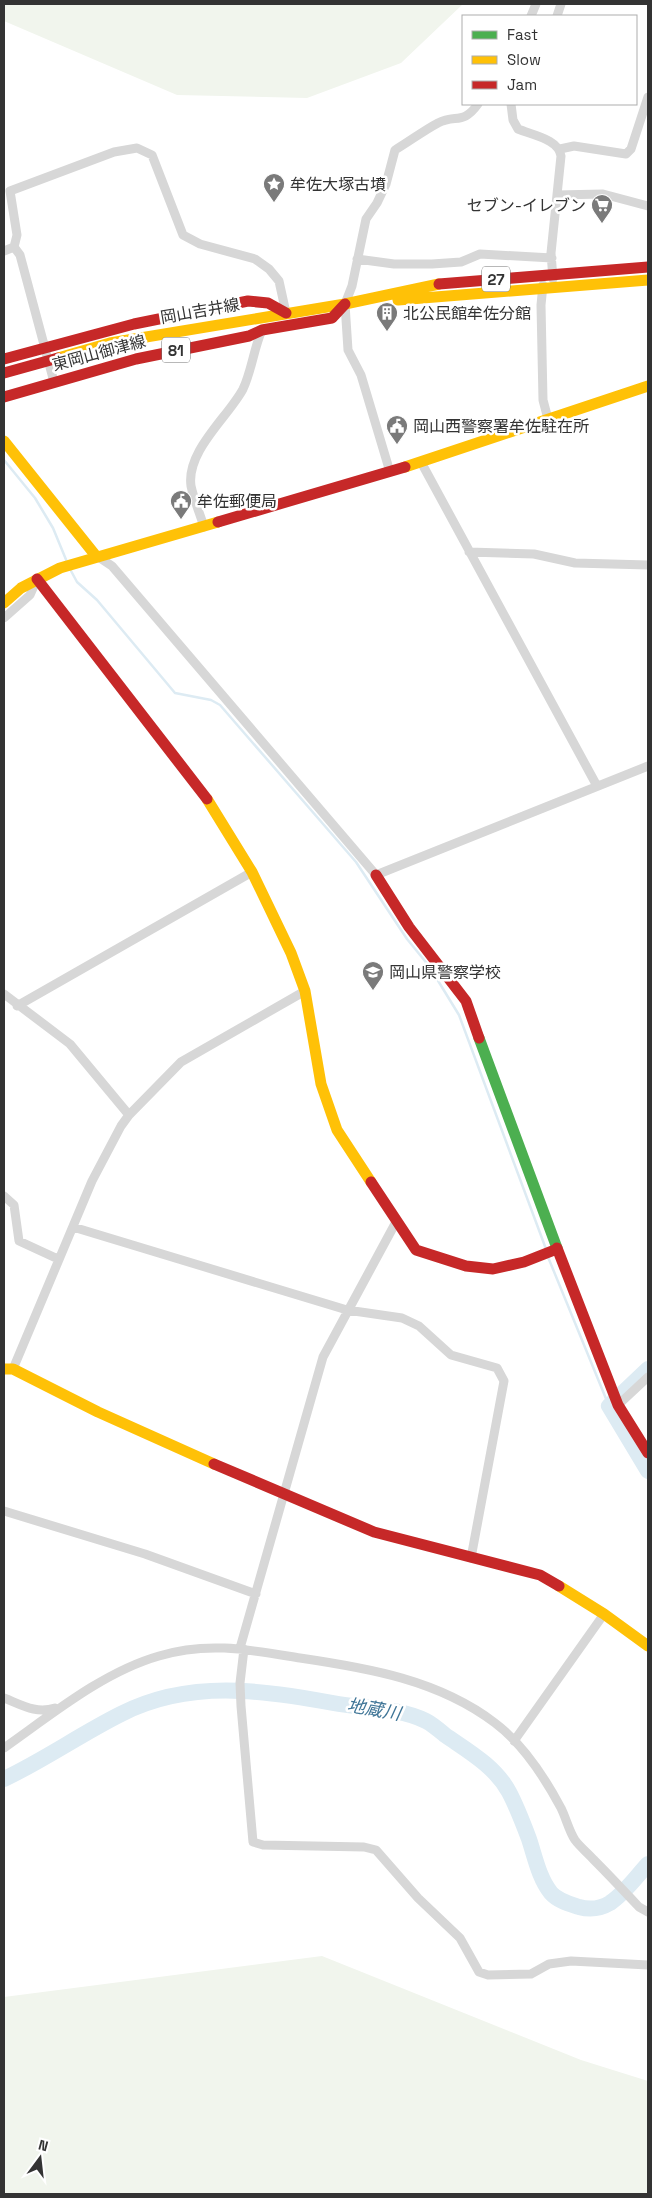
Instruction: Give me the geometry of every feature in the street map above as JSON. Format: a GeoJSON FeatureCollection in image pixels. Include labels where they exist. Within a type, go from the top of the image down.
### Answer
{"type":"FeatureCollection","features":[{"type":"Feature","properties":{"kind":"street"},"geometry":{"type":"LineString","coordinates":[[560,149],[574,146],[626,154],[631,149],[648,97]]}},
{"type":"Feature","properties":{"kind":"street"},"geometry":{"type":"LineString","coordinates":[[390,472],[361,375],[348,350],[345,304],[352,286],[366,219],[386,184],[395,150],[442,121],[460,120],[473,112],[477,105]]}},
{"type":"Feature","properties":{"kind":"street"},"geometry":{"type":"LineString","coordinates":[[511,105],[518,129],[554,143],[560,149],[552,258],[549,274],[543,400],[548,419]]}},
{"type":"Feature","properties":{"kind":"street"},"geometry":{"type":"LineString","coordinates":[[54,382],[20,255],[14,247],[16,235],[10,191],[114,152],[137,148],[152,155],[183,235],[200,244],[255,259],[269,269],[279,282],[286,313]]}},
{"type":"Feature","properties":{"kind":"street"},"geometry":{"type":"LineString","coordinates":[[556,195],[603,194],[648,206]]}},
{"type":"Feature","properties":{"kind":"street"},"geometry":{"type":"LineString","coordinates":[[4,251],[14,247]]}},
{"type":"Feature","properties":{"kind":"street"},"geometry":{"type":"LineString","coordinates":[[358,259],[394,264],[432,264],[461,262],[480,254],[552,258]]}},
{"type":"Feature","properties":{"kind":"street","name":"岡山吉井線"},"geometry":{"type":"LineString","coordinates":[[4,372],[110,343],[345,304],[441,284],[648,267]]}},
{"type":"Feature","properties":{"kind":"street","name":"岡山吉井線"},"geometry":{"type":"LineString","coordinates":[[345,304],[648,280]]}},
{"type":"Feature","properties":{"kind":"street","name":"東岡山御津線"},"geometry":{"type":"LineString","coordinates":[[4,360],[134,324],[248,302],[268,304],[286,313]]}},
{"type":"Feature","properties":{"kind":"street","name":"東岡山御津線"},"geometry":{"type":"LineString","coordinates":[[4,397],[136,358],[249,336],[262,330],[332,318],[345,304]]}},
{"type":"Feature","properties":{"kind":"street"},"geometry":{"type":"LineString","coordinates":[[204,527],[191,486],[191,475],[204,444],[244,388],[255,346],[262,330],[259,317]]}},
{"type":"Feature","properties":{"kind":"street"},"geometry":{"type":"LineString","coordinates":[[4,603],[21,588],[60,568],[390,472],[648,386]]}},
{"type":"Feature","properties":{"kind":"street"},"geometry":{"type":"LineString","coordinates":[[4,441],[96,556],[112,566],[376,875],[409,927],[466,1002],[557,1249],[618,1405],[648,1453]]}},
{"type":"Feature","properties":{"kind":"street"},"geometry":{"type":"LineString","coordinates":[[421,462],[597,786]]}},
{"type":"Feature","properties":{"kind":"street"},"geometry":{"type":"LineString","coordinates":[[469,552],[534,554],[575,563],[648,565]]}},
{"type":"Feature","properties":{"kind":"street"},"geometry":{"type":"LineString","coordinates":[[4,618],[30,595],[37,579]]}},
{"type":"Feature","properties":{"kind":"street"},"geometry":{"type":"LineString","coordinates":[[37,579],[212,805],[252,872],[290,953],[304,991],[321,1084],[337,1130],[416,1250],[466,1266],[493,1269],[524,1262],[557,1249]]}},
{"type":"Feature","properties":{"kind":"street"},"geometry":{"type":"LineString","coordinates":[[376,875],[648,766]]}},
{"type":"Feature","properties":{"kind":"street"},"geometry":{"type":"LineString","coordinates":[[17,1006],[252,872]]}},
{"type":"Feature","properties":{"kind":"street"},"geometry":{"type":"LineString","coordinates":[[304,991],[181,1062],[129,1115],[121,1126],[92,1181],[8,1369],[98,1412],[282,1494],[374,1532],[540,1575],[604,1614],[648,1646]]}},
{"type":"Feature","properties":{"kind":"street"},"geometry":{"type":"LineString","coordinates":[[4,994],[17,1006],[70,1044],[129,1115]]}},
{"type":"Feature","properties":{"kind":"street"},"geometry":{"type":"LineString","coordinates":[[4,1196],[14,1205],[19,1241],[58,1259]]}},
{"type":"Feature","properties":{"kind":"street"},"geometry":{"type":"LineString","coordinates":[[396,1222],[323,1357],[282,1494],[242,1649],[241,1706],[253,1842],[263,1844],[364,1847],[376,1850],[418,1898],[460,1938],[479,1972],[488,1975],[531,1974],[550,1964],[570,1961],[648,1965]]}},
{"type":"Feature","properties":{"kind":"street"},"geometry":{"type":"LineString","coordinates":[[73,1227],[347,1310],[402,1318],[419,1326],[451,1355],[497,1368],[504,1381],[472,1558]]}},
{"type":"Feature","properties":{"kind":"street"},"geometry":{"type":"LineString","coordinates":[[618,1405],[648,1377]]}},
{"type":"Feature","properties":{"kind":"street"},"geometry":{"type":"LineString","coordinates":[[4,1511],[145,1554],[256,1594]]}},
{"type":"Feature","properties":{"kind":"street"},"geometry":{"type":"LineString","coordinates":[[514,1741],[604,1614]]}},
{"type":"Feature","properties":{"kind":"street"},"geometry":{"type":"LineString","coordinates":[[4,1748],[65,1704],[116,1674],[158,1656],[192,1648],[242,1649],[362,1667],[415,1682],[464,1704],[495,1724],[514,1741],[548,1786],[562,1809],[575,1840],[639,1907],[648,1912]]}},
{"type":"Feature","properties":{"kind":"street"},"geometry":{"type":"LineString","coordinates":[[4,1698],[20,1705],[44,1711],[65,1704]]}},
{"type":"Feature","properties":{"kind":"shaded area"},"geometry":{"type":"Polygon","coordinates":[[[4,4],[463,4],[401,63],[307,98],[177,95],[4,21],[4,4]]]}},
{"type":"Feature","properties":{"kind":"shaded area"},"geometry":{"type":"Polygon","coordinates":[[[322,1956],[581,2060],[648,2081],[648,2194],[4,2194],[4,1997],[322,1956]]]}},
{"type":"Feature","properties":{"kind":"waterway"},"geometry":{"type":"LineString","coordinates":[[4,460],[35,498],[53,528],[67,562]]}},
{"type":"Feature","properties":{"kind":"waterway"},"geometry":{"type":"LineString","coordinates":[[70,569],[77,582],[97,600],[175,693],[211,700],[220,705],[356,862],[407,939],[429,966],[459,1015],[546,1249]]}},
{"type":"Feature","properties":{"kind":"waterway"},"geometry":{"type":"LineString","coordinates":[[548,1257],[609,1406]]}},
{"type":"Feature","properties":{"kind":"waterway","name":"地蔵川"},"geometry":{"type":"LineString","coordinates":[[648,1369],[609,1406],[648,1471]]}},
{"type":"Feature","properties":{"kind":"waterway","name":"地蔵川"},"geometry":{"type":"LineString","coordinates":[[4,1779],[121,1714],[147,1703],[173,1696],[226,1690],[279,1694],[415,1716],[431,1724],[472,1753],[496,1774],[509,1792],[529,1839],[543,1881],[551,1893],[564,1902],[587,1908],[599,1908],[606,1905],[621,1895],[648,1864]]}},
{"type":"Feature","properties":{"kind":"traffic: fast"},"geometry":{"type":"LineString","coordinates":[[479,1038],[557,1248]]}},
{"type":"Feature","properties":{"kind":"traffic: slow"},"geometry":{"type":"LineString","coordinates":[[398,300],[648,280]]}},
{"type":"Feature","properties":{"kind":"traffic: slow"},"geometry":{"type":"LineString","coordinates":[[58,358],[110,343],[345,304],[439,284]]}},
{"type":"Feature","properties":{"kind":"traffic: slow"},"geometry":{"type":"LineString","coordinates":[[405,467],[648,386]]}},
{"type":"Feature","properties":{"kind":"traffic: slow"},"geometry":{"type":"LineString","coordinates":[[4,441],[96,556]]}},
{"type":"Feature","properties":{"kind":"traffic: slow"},"geometry":{"type":"LineString","coordinates":[[4,603],[21,588],[60,568],[218,522]]}},
{"type":"Feature","properties":{"kind":"traffic: slow"},"geometry":{"type":"LineString","coordinates":[[207,799],[252,872],[291,953],[305,991],[321,1084],[337,1130],[371,1182]]}},
{"type":"Feature","properties":{"kind":"traffic: slow"},"geometry":{"type":"LineString","coordinates":[[4,1369],[13,1369],[98,1412],[214,1464]]}},
{"type":"Feature","properties":{"kind":"traffic: slow"},"geometry":{"type":"LineString","coordinates":[[559,1586],[604,1614],[648,1646]]}},
{"type":"Feature","properties":{"kind":"traffic: jam"},"geometry":{"type":"LineString","coordinates":[[439,284],[648,267]]}},
{"type":"Feature","properties":{"kind":"traffic: jam"},"geometry":{"type":"LineString","coordinates":[[4,359],[134,324],[248,301],[268,303],[286,313]]}},
{"type":"Feature","properties":{"kind":"traffic: jam"},"geometry":{"type":"LineString","coordinates":[[4,397],[136,359],[249,336],[262,330],[332,318],[345,304]]}},
{"type":"Feature","properties":{"kind":"traffic: jam"},"geometry":{"type":"LineString","coordinates":[[4,373],[58,358]]}},
{"type":"Feature","properties":{"kind":"traffic: jam"},"geometry":{"type":"LineString","coordinates":[[218,522],[405,467]]}},
{"type":"Feature","properties":{"kind":"traffic: jam"},"geometry":{"type":"LineString","coordinates":[[37,579],[207,799]]}},
{"type":"Feature","properties":{"kind":"traffic: jam"},"geometry":{"type":"LineString","coordinates":[[376,875],[409,927],[466,1001],[479,1038]]}},
{"type":"Feature","properties":{"kind":"traffic: jam"},"geometry":{"type":"LineString","coordinates":[[371,1182],[416,1250],[466,1266],[493,1269],[524,1262],[557,1249]]}},
{"type":"Feature","properties":{"kind":"traffic: jam"},"geometry":{"type":"LineString","coordinates":[[557,1248],[618,1405],[648,1453]]}},
{"type":"Feature","properties":{"kind":"traffic: jam"},"geometry":{"type":"LineString","coordinates":[[214,1464],[374,1532],[540,1575],[559,1586]]}},
{"type":"Feature","properties":{"kind":"place","name":"牟佐大塚古墳"},"geometry":{"type":"Point","coordinates":[274,203]}},
{"type":"Feature","properties":{"kind":"place","name":"セブン-イレブン"},"geometry":{"type":"Point","coordinates":[602,224]}},
{"type":"Feature","properties":{"kind":"place","name":"北公民館牟佐分館"},"geometry":{"type":"Point","coordinates":[387,332]}},
{"type":"Feature","properties":{"kind":"place","name":"岡山西警察署牟佐駐在所"},"geometry":{"type":"Point","coordinates":[397,445]}},
{"type":"Feature","properties":{"kind":"place","name":"牟佐郵便局"},"geometry":{"type":"Point","coordinates":[181,520]}},
{"type":"Feature","properties":{"kind":"place","name":"岡山県警察学校"},"geometry":{"type":"Point","coordinates":[373,991]}}]}
